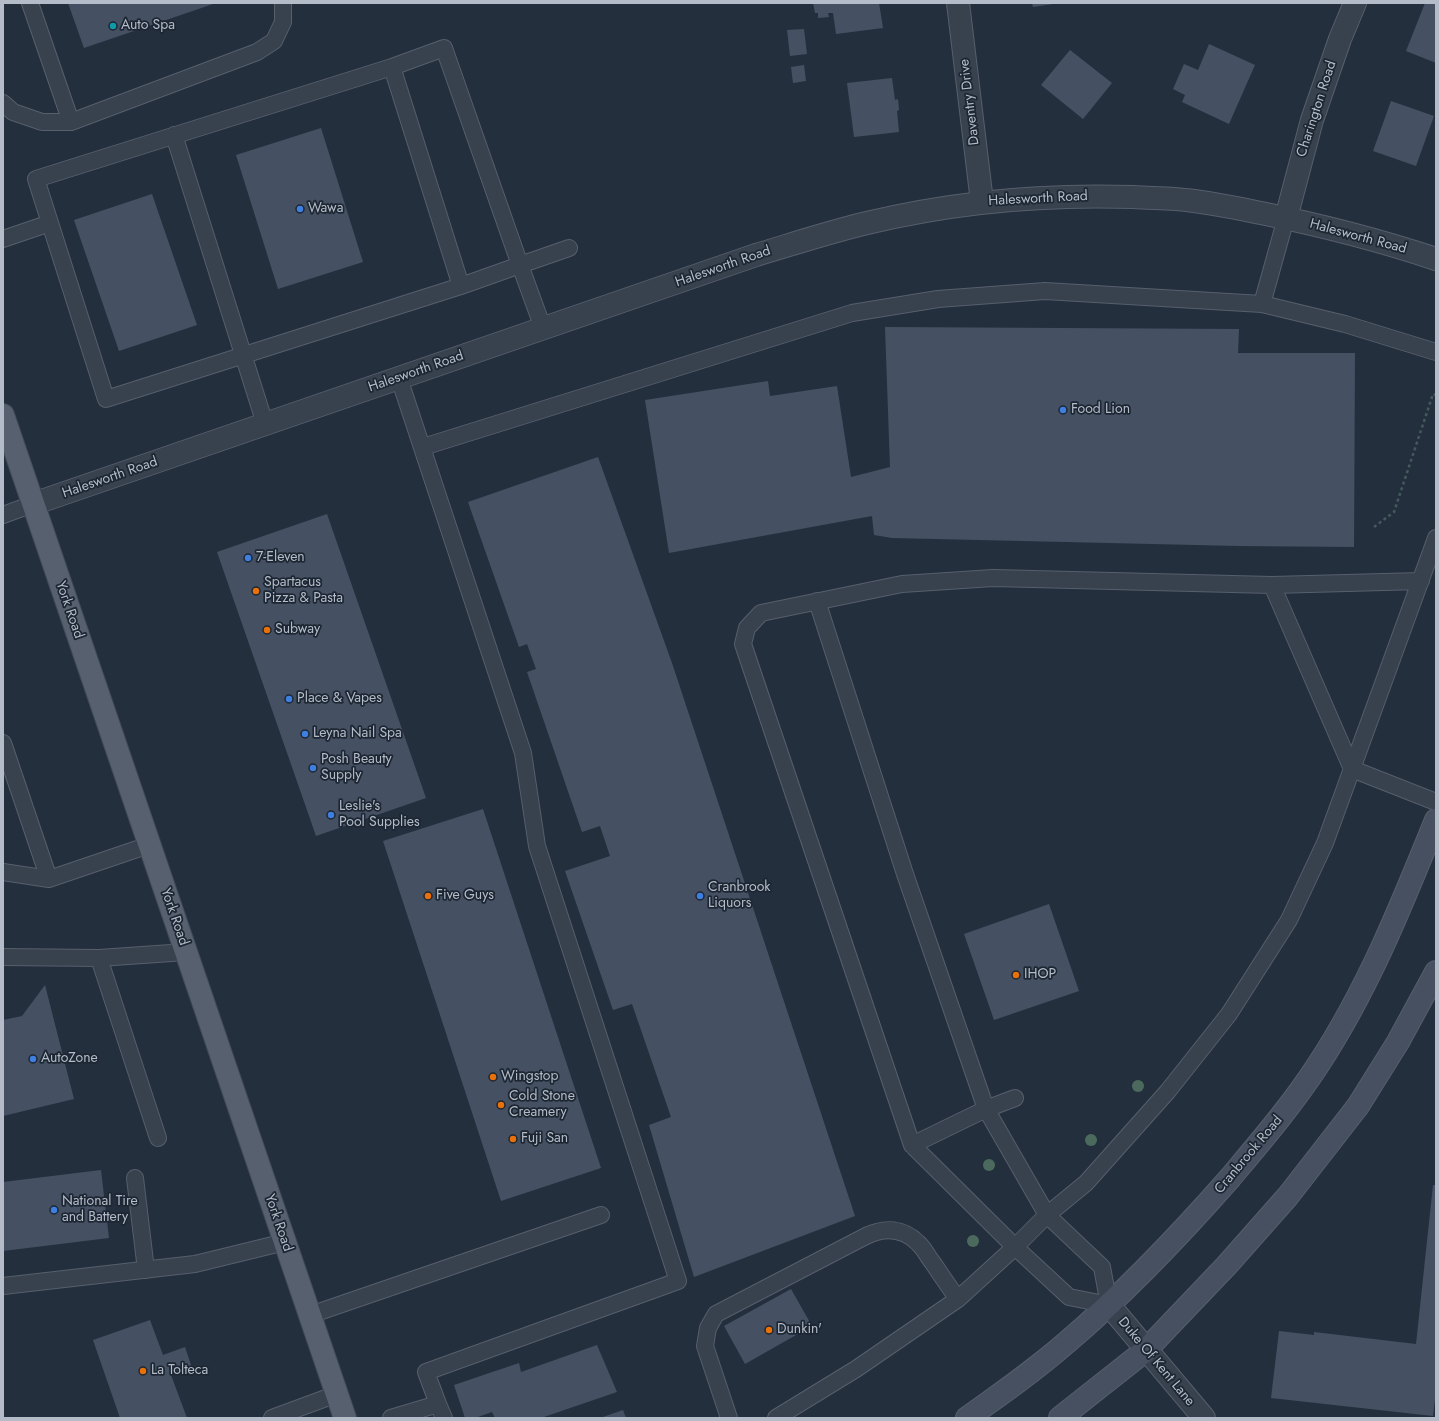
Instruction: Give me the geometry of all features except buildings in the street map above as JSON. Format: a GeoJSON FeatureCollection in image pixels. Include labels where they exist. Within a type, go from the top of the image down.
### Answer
{"type":"FeatureCollection","features":[{"type":"Feature","properties":{"kind":"main road","name":"York Road"},"geometry":{"type":"LineString","coordinates":[[3,415],[345,1418]]}},
{"type":"Feature","properties":{"kind":"street","name":"Daventry Drive"},"geometry":{"type":"LineString","coordinates":[[958,3],[982,202]]}},
{"type":"Feature","properties":{"kind":"street","name":"Charington Road"},"geometry":{"type":"LineString","coordinates":[[1286,218],[1312,120],[1340,39],[1355,3]]}},
{"type":"Feature","properties":{"kind":"street","name":"Halesworth Road"},"geometry":{"type":"LineString","coordinates":[[33,504],[543,328],[812,238],[866,223],[919,212],[982,202],[1042,198],[1103,196],[1175,199],[1233,207],[1286,218],[1342,231],[1436,259]]}},
{"type":"Feature","properties":{"kind":"street","name":"Cranbrook Road"},"geometry":{"type":"LineString","coordinates":[[967,1418],[1016,1384],[1066,1344],[1109,1305],[1206,1206],[1283,1115],[1318,1064],[1346,1018],[1370,973],[1397,915],[1436,820]]}},
{"type":"Feature","properties":{"kind":"street"},"geometry":{"type":"LineString","coordinates":[[1060,1418],[1146,1350],[1243,1248],[1288,1196],[1358,1106],[1398,1042],[1436,972]]}},
{"type":"Feature","properties":{"kind":"street","name":"Duke Of Kent Lane"},"geometry":{"type":"LineString","coordinates":[[1109,1305],[1204,1418]]}},
{"type":"Feature","properties":{"kind":"lane"},"geometry":{"type":"LineString","coordinates":[[30,3],[71,122]]}},
{"type":"Feature","properties":{"kind":"lane"},"geometry":{"type":"LineString","coordinates":[[3,102],[13,112],[42,122],[71,122],[257,52],[274,41],[283,22],[283,3]]}},
{"type":"Feature","properties":{"kind":"lane"},"geometry":{"type":"LineString","coordinates":[[543,328],[520,265],[444,48],[392,67],[36,179],[106,399],[461,286],[520,265],[569,248]]}},
{"type":"Feature","properties":{"kind":"lane"},"geometry":{"type":"LineString","coordinates":[[392,67],[461,286]]}},
{"type":"Feature","properties":{"kind":"lane"},"geometry":{"type":"LineString","coordinates":[[174,135],[265,424]]}},
{"type":"Feature","properties":{"kind":"lane"},"geometry":{"type":"LineString","coordinates":[[1262,304],[1286,218]]}},
{"type":"Feature","properties":{"kind":"lane"},"geometry":{"type":"LineString","coordinates":[[3,239],[50,224]]}},
{"type":"Feature","properties":{"kind":"lane"},"geometry":{"type":"LineString","coordinates":[[422,447],[852,313],[938,299],[1046,291],[1262,304],[1345,324],[1436,352]]}},
{"type":"Feature","properties":{"kind":"lane"},"geometry":{"type":"LineString","coordinates":[[391,1418],[441,1411],[426,1372],[678,1281],[537,846],[523,753],[399,378]]}},
{"type":"Feature","properties":{"kind":"lane"},"geometry":{"type":"LineString","coordinates":[[3,515],[33,504]]}},
{"type":"Feature","properties":{"kind":"lane"},"geometry":{"type":"LineString","coordinates":[[776,1418],[856,1369],[958,1299],[1048,1215],[1086,1183],[1168,1091],[1229,1014],[1289,920],[1325,843],[1436,538]]}},
{"type":"Feature","properties":{"kind":"lane"},"geometry":{"type":"LineString","coordinates":[[817,601],[905,874],[986,1108],[1048,1215],[1102,1266],[1109,1305],[1069,1297],[1015,1247],[912,1145],[743,644],[747,628],[761,613],[817,601],[902,584],[993,578],[1272,585],[1421,582]]}},
{"type":"Feature","properties":{"kind":"lane"},"geometry":{"type":"LineString","coordinates":[[1272,585],[1352,769],[1436,802]]}},
{"type":"Feature","properties":{"kind":"lane"},"geometry":{"type":"LineString","coordinates":[[3,744],[49,879]]}},
{"type":"Feature","properties":{"kind":"lane"},"geometry":{"type":"LineString","coordinates":[[3,872],[49,879],[150,845]]}},
{"type":"Feature","properties":{"kind":"lane"},"geometry":{"type":"LineString","coordinates":[[3,957],[99,958],[186,952]]}},
{"type":"Feature","properties":{"kind":"lane"},"geometry":{"type":"LineString","coordinates":[[99,958],[158,1138]]}},
{"type":"Feature","properties":{"kind":"lane"},"geometry":{"type":"LineString","coordinates":[[912,1145],[986,1108],[1014,1098]]}},
{"type":"Feature","properties":{"kind":"lane"},"geometry":{"type":"LineString","coordinates":[[135,1178],[146,1270]]}},
{"type":"Feature","properties":{"kind":"lane"},"geometry":{"type":"LineString","coordinates":[[310,1315],[601,1215]]}},
{"type":"Feature","properties":{"kind":"lane"},"geometry":{"type":"LineString","coordinates":[[729,1418],[705,1346],[708,1328],[713,1318],[716,1314],[860,1239],[883,1230],[904,1232],[918,1243],[958,1299]]}},
{"type":"Feature","properties":{"kind":"lane"},"geometry":{"type":"LineString","coordinates":[[3,1286],[195,1264],[285,1242]]}},
{"type":"Feature","properties":{"kind":"lane"},"geometry":{"type":"LineString","coordinates":[[272,1418],[337,1394]]}},
{"type":"Feature","properties":{"kind":"path"},"geometry":{"type":"LineString","coordinates":[[1374,527],[1394,512],[1433,394],[1436,395]]}},
{"type":"Feature","properties":{"kind":"place","name":"Auto Spa"},"geometry":{"type":"Point","coordinates":[113,26]}},
{"type":"Feature","properties":{"kind":"place","name":"Wawa"},"geometry":{"type":"Point","coordinates":[300,209]}},
{"type":"Feature","properties":{"kind":"place","name":"Food Lion"},"geometry":{"type":"Point","coordinates":[1063,410]}},
{"type":"Feature","properties":{"kind":"place","name":"7-Eleven"},"geometry":{"type":"Point","coordinates":[248,558]}},
{"type":"Feature","properties":{"kind":"place","name":"Spartacus Pizza & Pasta"},"geometry":{"type":"Point","coordinates":[256,591]}},
{"type":"Feature","properties":{"kind":"place","name":"Subway"},"geometry":{"type":"Point","coordinates":[267,630]}},
{"type":"Feature","properties":{"kind":"place","name":"Place & Vapes"},"geometry":{"type":"Point","coordinates":[289,699]}},
{"type":"Feature","properties":{"kind":"place","name":"Leyna Nail Spa"},"geometry":{"type":"Point","coordinates":[305,734]}},
{"type":"Feature","properties":{"kind":"place","name":"Posh Beauty Supply"},"geometry":{"type":"Point","coordinates":[313,768]}},
{"type":"Feature","properties":{"kind":"place","name":"Leslie's Pool Supplies"},"geometry":{"type":"Point","coordinates":[331,815]}},
{"type":"Feature","properties":{"kind":"place","name":"Five Guys"},"geometry":{"type":"Point","coordinates":[428,896]}},
{"type":"Feature","properties":{"kind":"place","name":"Cranbrook Liquors"},"geometry":{"type":"Point","coordinates":[700,896]}},
{"type":"Feature","properties":{"kind":"place","name":"IHOP"},"geometry":{"type":"Point","coordinates":[1016,975]}},
{"type":"Feature","properties":{"kind":"place","name":"AutoZone"},"geometry":{"type":"Point","coordinates":[33,1059]}},
{"type":"Feature","properties":{"kind":"place","name":"Wingstop"},"geometry":{"type":"Point","coordinates":[493,1077]}},
{"type":"Feature","properties":{"kind":"place","name":"Cold Stone Creamery"},"geometry":{"type":"Point","coordinates":[501,1105]}},
{"type":"Feature","properties":{"kind":"place","name":"Fuji San"},"geometry":{"type":"Point","coordinates":[513,1139]}},
{"type":"Feature","properties":{"kind":"place","name":"National Tire and Battery"},"geometry":{"type":"Point","coordinates":[54,1210]}},
{"type":"Feature","properties":{"kind":"place","name":"Dunkin'"},"geometry":{"type":"Point","coordinates":[769,1330]}},
{"type":"Feature","properties":{"kind":"place","name":"La Tolteca"},"geometry":{"type":"Point","coordinates":[143,1371]}}]}
